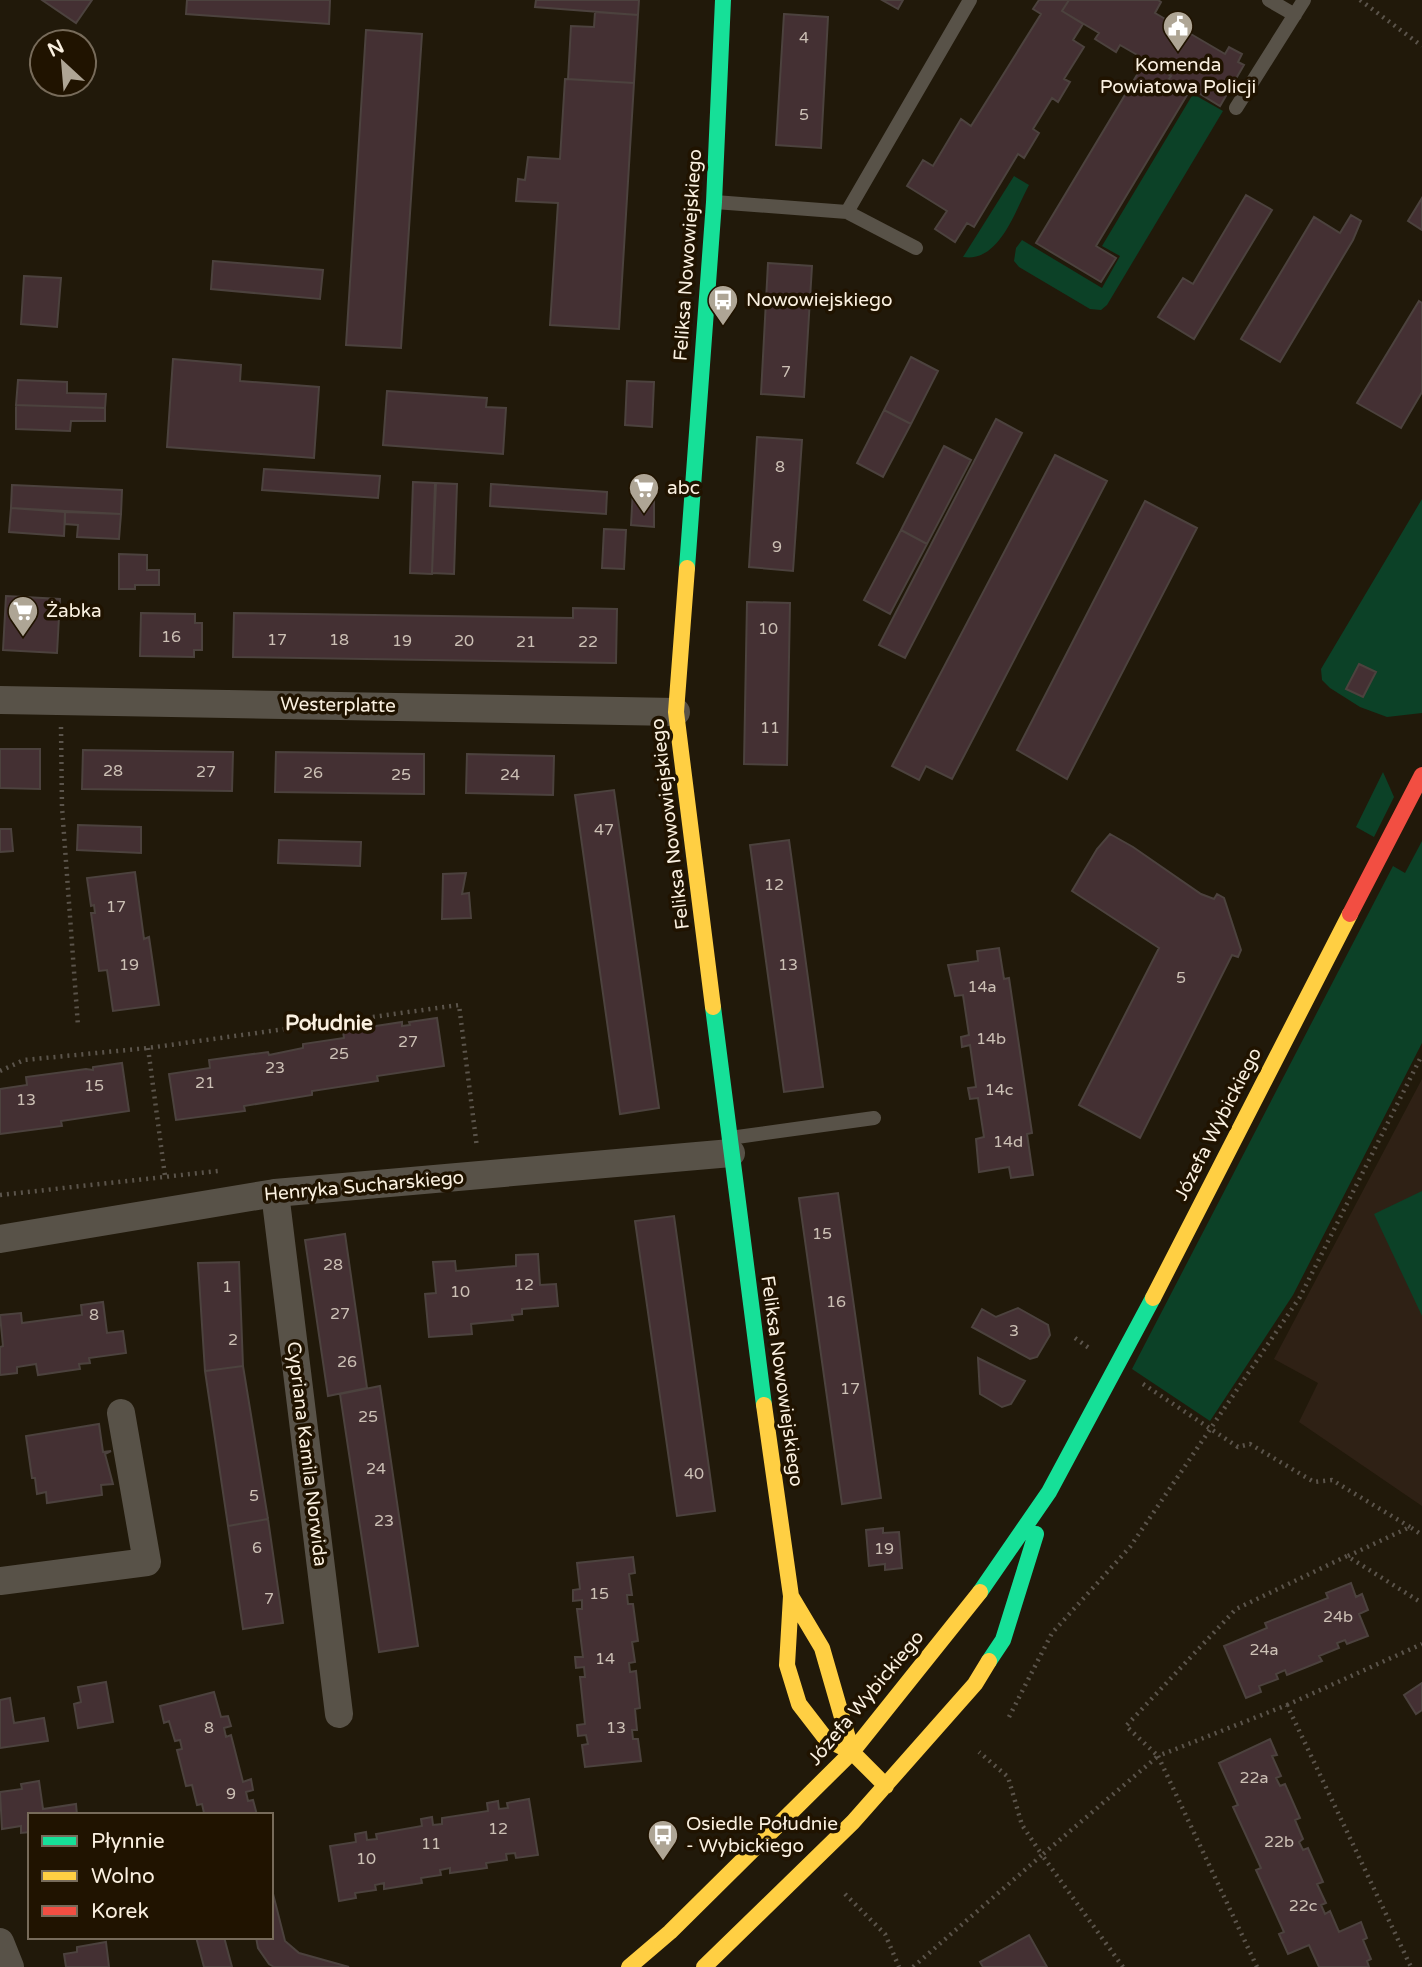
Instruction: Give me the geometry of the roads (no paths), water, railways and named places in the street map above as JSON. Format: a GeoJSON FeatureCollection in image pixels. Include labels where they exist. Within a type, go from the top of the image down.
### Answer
{"type":"FeatureCollection","features":[{"type":"Feature","properties":{"kind":"street","name":"Feliksa Nowowiejskiego"},"geometry":{"type":"LineString","coordinates":[[723,0],[714,202],[677,712],[730,1146],[791,1596],[787,1665],[799,1704],[826,1740],[852,1752],[886,1786]]}},
{"type":"Feature","properties":{"kind":"street","name":"Westerplatte"},"geometry":{"type":"LineString","coordinates":[[0,700],[677,712]]}},
{"type":"Feature","properties":{"kind":"street","name":"Józefa Wybickiego"},"geometry":{"type":"LineString","coordinates":[[629,1967],[670,1932],[852,1752],[998,1570],[1049,1492],[1117,1367],[1422,775]]}},
{"type":"Feature","properties":{"kind":"street","name":"Henryka Sucharskiego"},"geometry":{"type":"LineString","coordinates":[[0,1239],[275,1193],[730,1146]]}},
{"type":"Feature","properties":{"kind":"street","name":"Cypriana Kamila Norwida"},"geometry":{"type":"LineString","coordinates":[[275,1193],[339,1714]]}},
{"type":"Feature","properties":{"kind":"street"},"geometry":{"type":"LineString","coordinates":[[0,1581],[147,1562],[121,1413]]}},
{"type":"Feature","properties":{"kind":"street","name":"Józefa Wybickiego"},"geometry":{"type":"LineString","coordinates":[[704,1967],[799,1877],[886,1786],[975,1684],[1003,1640],[1049,1492]]}},
{"type":"Feature","properties":{"kind":"street","name":"Feliksa Nowowiejskiego"},"geometry":{"type":"LineString","coordinates":[[791,1596],[822,1648],[852,1752]]}},
{"type":"Feature","properties":{"kind":"street"},"geometry":{"type":"LineString","coordinates":[[0,1942],[10,1967]]}},
{"type":"Feature","properties":{"kind":"lane"},"geometry":{"type":"LineString","coordinates":[[847,212],[970,0]]}},
{"type":"Feature","properties":{"kind":"lane"},"geometry":{"type":"LineString","coordinates":[[1269,0],[1295,15]]}},
{"type":"Feature","properties":{"kind":"lane"},"geometry":{"type":"LineString","coordinates":[[1236,108],[1304,0]]}},
{"type":"Feature","properties":{"kind":"lane"},"geometry":{"type":"LineString","coordinates":[[714,202],[847,212],[916,248]]}},
{"type":"Feature","properties":{"kind":"lane"},"geometry":{"type":"LineString","coordinates":[[730,1146],[874,1118]]}},
{"type":"Feature","properties":{"kind":"place","name":"Komenda Powiatowa Policji"},"geometry":{"type":"Point","coordinates":[1178,53]}},
{"type":"Feature","properties":{"kind":"place","name":"Nowowiejskiego"},"geometry":{"type":"Point","coordinates":[723,327]}},
{"type":"Feature","properties":{"kind":"place","name":"abc"},"geometry":{"type":"Point","coordinates":[644,515]}},
{"type":"Feature","properties":{"kind":"place","name":"Żabka"},"geometry":{"type":"Point","coordinates":[23,638]}},
{"type":"Feature","properties":{"kind":"place","name":"Osiedle Południe - Wybickiego"},"geometry":{"type":"Point","coordinates":[663,1862]}},
{"type":"Feature","properties":{"kind":"district","name":"Południe"},"geometry":{"type":"Point","coordinates":[329,1023]}}]}
